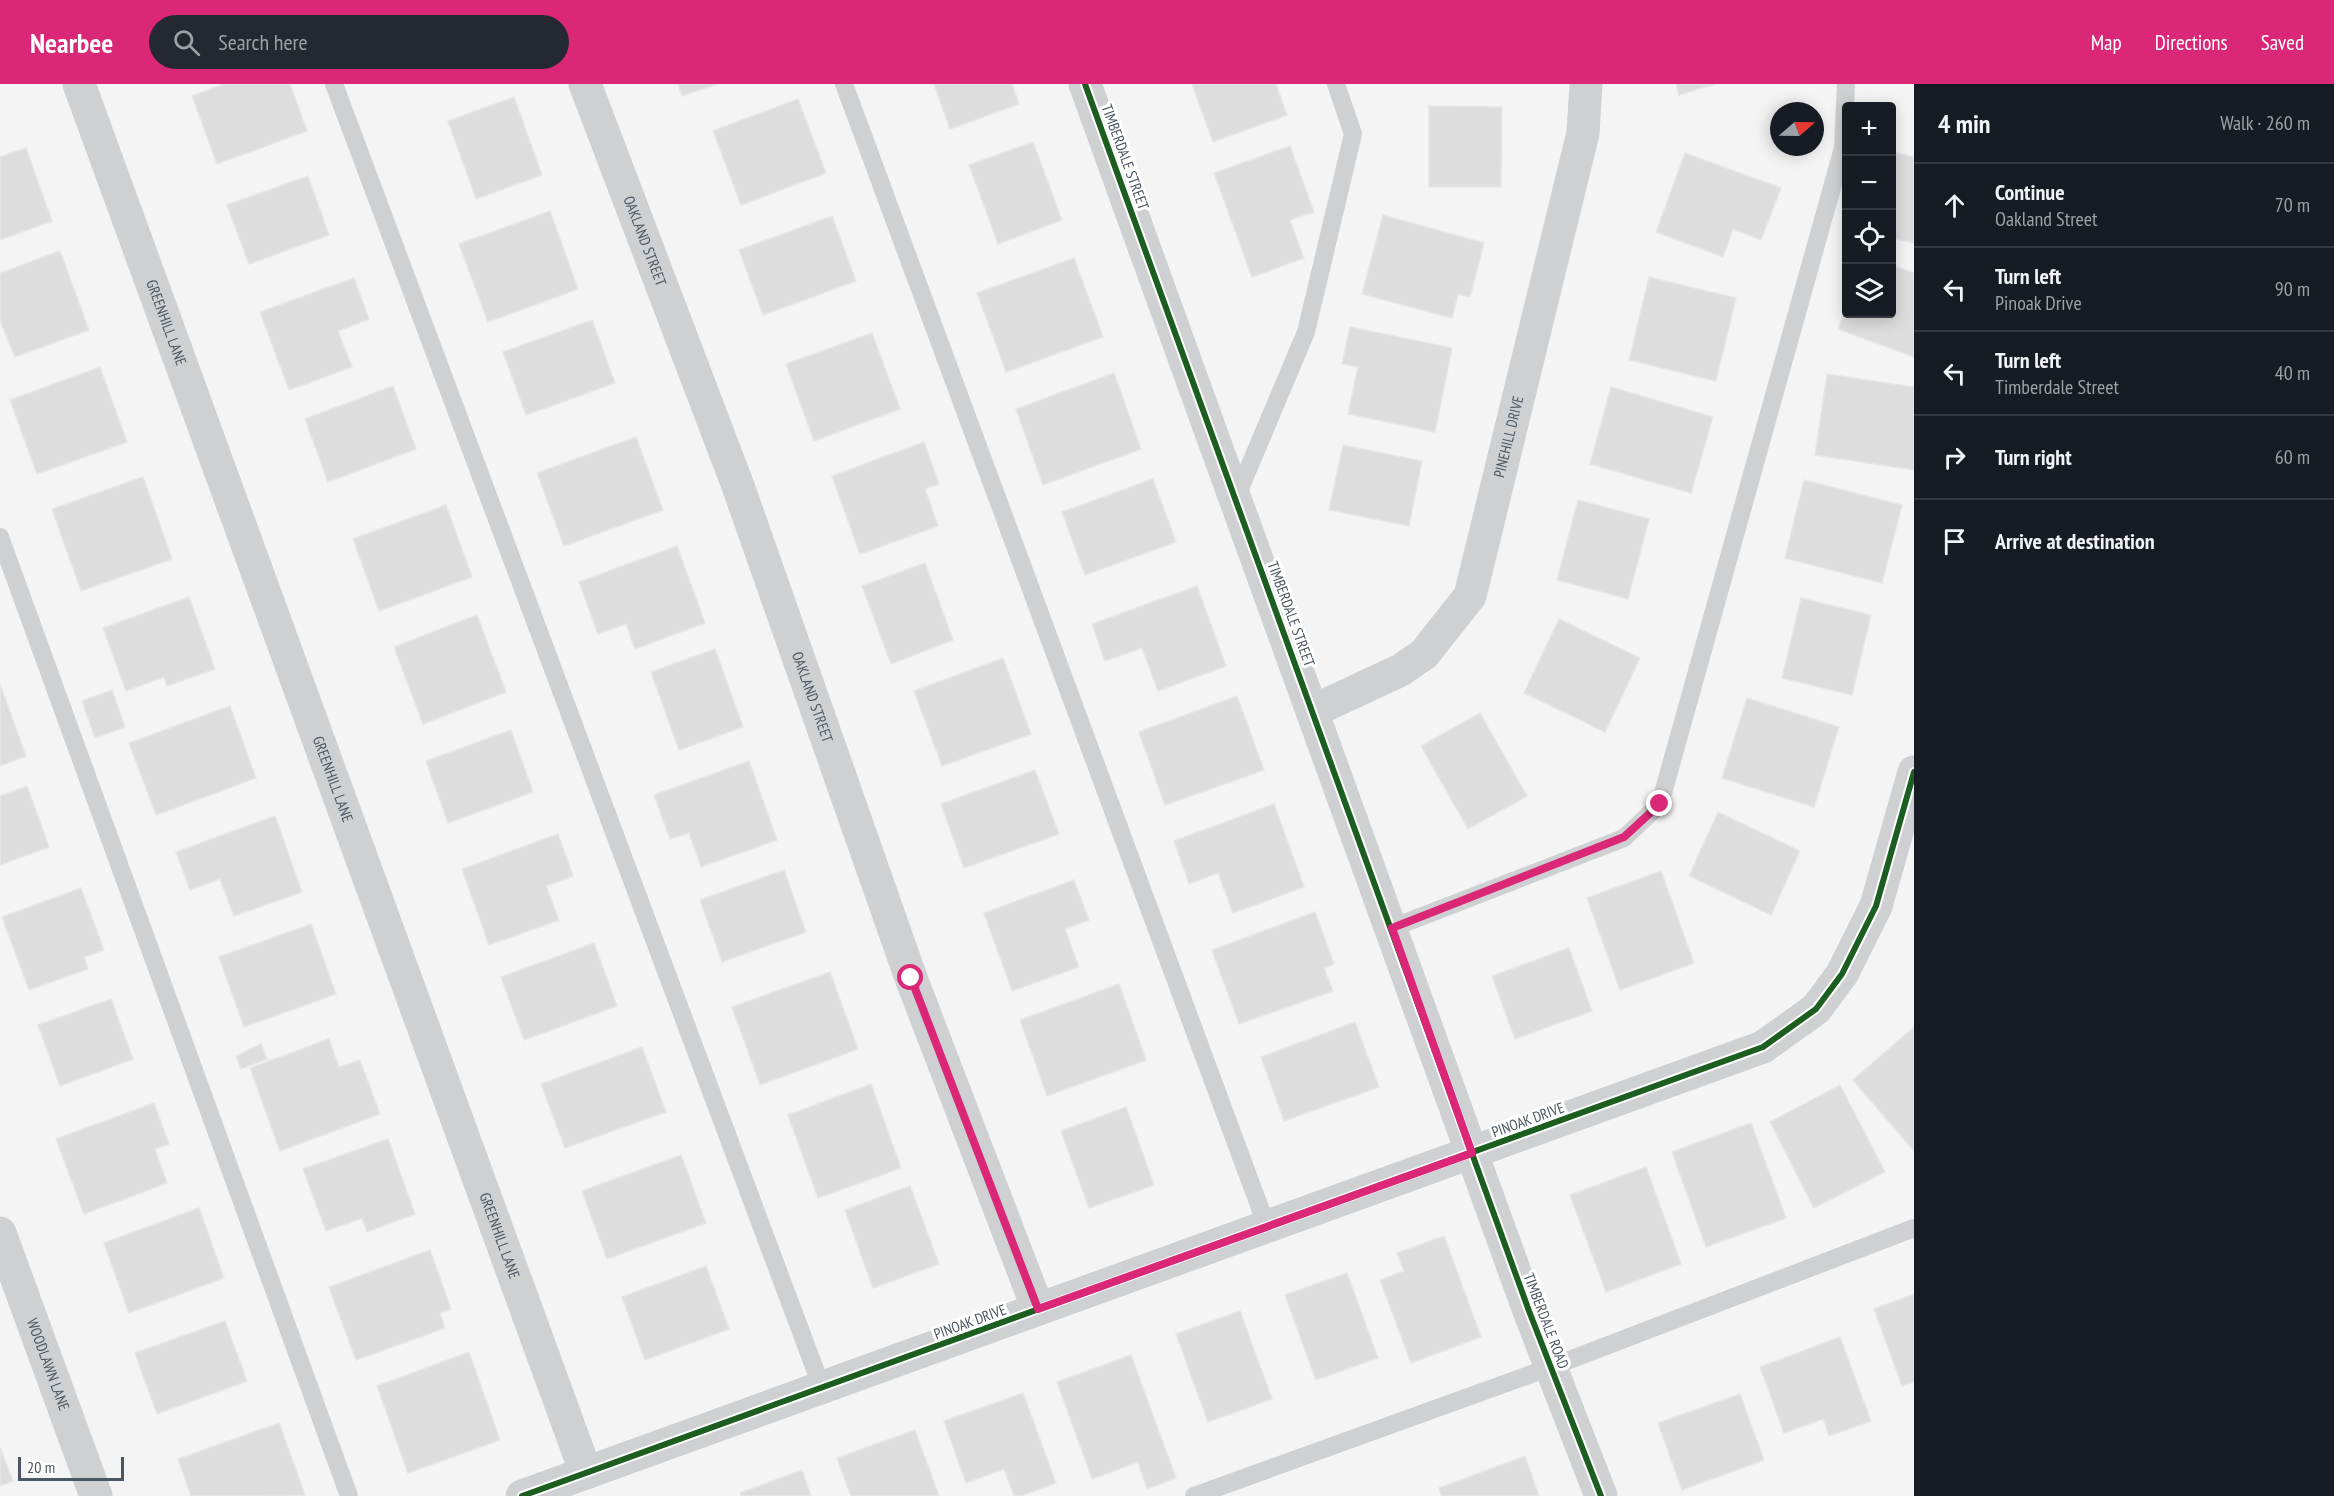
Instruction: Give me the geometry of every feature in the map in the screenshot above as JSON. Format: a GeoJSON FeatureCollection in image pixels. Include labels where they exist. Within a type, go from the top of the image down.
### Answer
{"type":"FeatureCollection","features":[{"type":"Feature","properties":{"kind":"street","name":"GREENHILL LANE"},"geometry":{"type":"LineString","coordinates":[[79,84],[586,1473]]}},
{"type":"Feature","properties":{"kind":"street","name":"OAKLAND STREET"},"geometry":{"type":"LineString","coordinates":[[585,84],[738,486],[911,978],[1038,1309]]}},
{"type":"Feature","properties":{"kind":"street","name":"TIMBERDALE STREET"},"geometry":{"type":"LineString","coordinates":[[1085,84],[1472,1153]]}},
{"type":"Feature","properties":{"kind":"street","name":"PINEHILL DRIVE"},"geometry":{"type":"LineString","coordinates":[[1313,711],[1401,670],[1424,654],[1470,596],[1583,133],[1586,84]]}},
{"type":"Feature","properties":{"kind":"street","name":"PINOAK DRIVE"},"geometry":{"type":"LineString","coordinates":[[522,1496],[1762,1047],[1816,1009],[1842,974],[1876,906],[1914,772]]}},
{"type":"Feature","properties":{"kind":"street","name":"TIMBERDALE ROAD"},"geometry":{"type":"LineString","coordinates":[[1472,1153],[1601,1496]]}},
{"type":"Feature","properties":{"kind":"street","name":"WOODLAWN LANE"},"geometry":{"type":"LineString","coordinates":[[0,1233],[96,1496]]}},
{"type":"Feature","properties":{"kind":"lane"},"geometry":{"type":"LineString","coordinates":[[334,84],[822,1388]]}},
{"type":"Feature","properties":{"kind":"lane"},"geometry":{"type":"LineString","coordinates":[[844,84],[1267,1227]]}},
{"type":"Feature","properties":{"kind":"lane"},"geometry":{"type":"LineString","coordinates":[[1236,498],[1306,332],[1353,134],[1336,84]]}},
{"type":"Feature","properties":{"kind":"lane"},"geometry":{"type":"LineString","coordinates":[[1392,928],[1624,837],[1660,804],[1843,148],[1846,84]]}},
{"type":"Feature","properties":{"kind":"lane"},"geometry":{"type":"LineString","coordinates":[[0,537],[349,1496]]}},
{"type":"Feature","properties":{"kind":"lane"},"geometry":{"type":"LineString","coordinates":[[1194,1496],[1551,1367],[1914,1228]]}},
{"type":"Feature","properties":{"kind":"building"},"geometry":{"type":"Polygon","coordinates":[[[225,84],[290,84],[307,131],[217,164],[192,96],[225,84]]]}},
{"type":"Feature","properties":{"kind":"building"},"geometry":{"type":"Polygon","coordinates":[[[678,84],[717,84],[682,96],[678,84]]]}},
{"type":"Feature","properties":{"kind":"building"},"geometry":{"type":"Polygon","coordinates":[[[934,84],[1012,84],[1019,104],[950,129],[934,84]]]}},
{"type":"Feature","properties":{"kind":"building"},"geometry":{"type":"Polygon","coordinates":[[[1192,84],[1276,84],[1287,115],[1213,142],[1192,84]]]}},
{"type":"Feature","properties":{"kind":"building"},"geometry":{"type":"Polygon","coordinates":[[[1676,84],[1715,84],[1679,95],[1676,84]]]}},
{"type":"Feature","properties":{"kind":"building"},"geometry":{"type":"Polygon","coordinates":[[[514,97],[542,175],[476,199],[448,121],[514,97]]]}},
{"type":"Feature","properties":{"kind":"building"},"geometry":{"type":"Polygon","coordinates":[[[798,99],[826,173],[741,205],[713,131],[798,99]]]}},
{"type":"Feature","properties":{"kind":"building"},"geometry":{"type":"Polygon","coordinates":[[[1429,106],[1502,107],[1501,187],[1429,187],[1429,106]]]}},
{"type":"Feature","properties":{"kind":"building"},"geometry":{"type":"Polygon","coordinates":[[[1033,142],[1062,220],[998,244],[969,165],[1033,142]]]}},
{"type":"Feature","properties":{"kind":"building"},"geometry":{"type":"Polygon","coordinates":[[[1290,146],[1314,212],[1290,220],[1304,258],[1252,277],[1214,173],[1290,146]]]}},
{"type":"Feature","properties":{"kind":"building"},"geometry":{"type":"Polygon","coordinates":[[[26,148],[52,221],[0,240],[0,157],[26,148]]]}},
{"type":"Feature","properties":{"kind":"building"},"geometry":{"type":"Polygon","coordinates":[[[1896,152],[1914,157],[1914,243],[1896,239],[1896,152]]]}},
{"type":"Feature","properties":{"kind":"building"},"geometry":{"type":"Polygon","coordinates":[[[1685,153],[1781,188],[1761,240],[1733,229],[1723,257],[1656,232],[1685,153]]]}},
{"type":"Feature","properties":{"kind":"building"},"geometry":{"type":"Polygon","coordinates":[[[308,176],[329,235],[249,264],[227,205],[308,176]]]}},
{"type":"Feature","properties":{"kind":"building"},"geometry":{"type":"Polygon","coordinates":[[[550,211],[578,289],[488,322],[459,244],[550,211]]]}},
{"type":"Feature","properties":{"kind":"building"},"geometry":{"type":"Polygon","coordinates":[[[1383,215],[1484,243],[1470,297],[1458,294],[1452,318],[1362,294],[1383,215]]]}},
{"type":"Feature","properties":{"kind":"building"},"geometry":{"type":"Polygon","coordinates":[[[832,216],[856,281],[763,315],[739,250],[832,216]]]}},
{"type":"Feature","properties":{"kind":"building"},"geometry":{"type":"Polygon","coordinates":[[[60,251],[89,330],[15,357],[0,321],[0,273],[60,251]]]}},
{"type":"Feature","properties":{"kind":"building"},"geometry":{"type":"Polygon","coordinates":[[[1074,258],[1103,337],[1006,372],[977,293],[1074,258]]]}},
{"type":"Feature","properties":{"kind":"building"},"geometry":{"type":"Polygon","coordinates":[[[1896,266],[1914,273],[1914,357],[1838,329],[1842,318],[1896,318],[1896,266]]]}},
{"type":"Feature","properties":{"kind":"building"},"geometry":{"type":"Polygon","coordinates":[[[1649,277],[1736,298],[1716,381],[1629,360],[1649,277]]]}},
{"type":"Feature","properties":{"kind":"building"},"geometry":{"type":"Polygon","coordinates":[[[354,278],[369,319],[338,331],[352,367],[289,390],[260,312],[354,278]]]}},
{"type":"Feature","properties":{"kind":"building"},"geometry":{"type":"Polygon","coordinates":[[[592,320],[615,383],[526,415],[503,352],[592,320]]]}},
{"type":"Feature","properties":{"kind":"building"},"geometry":{"type":"Polygon","coordinates":[[[1350,327],[1452,348],[1435,432],[1348,414],[1358,367],[1342,364],[1350,327]]]}},
{"type":"Feature","properties":{"kind":"building"},"geometry":{"type":"Polygon","coordinates":[[[872,333],[900,409],[814,441],[786,364],[872,333]]]}},
{"type":"Feature","properties":{"kind":"building"},"geometry":{"type":"Polygon","coordinates":[[[100,367],[127,442],[37,474],[10,400],[100,367]]]}},
{"type":"Feature","properties":{"kind":"building"},"geometry":{"type":"Polygon","coordinates":[[[1114,373],[1141,449],[1043,485],[1016,409],[1114,373]]]}},
{"type":"Feature","properties":{"kind":"building"},"geometry":{"type":"Polygon","coordinates":[[[1827,374],[1914,387],[1914,470],[1815,455],[1827,374]]]}},
{"type":"Feature","properties":{"kind":"building"},"geometry":{"type":"Polygon","coordinates":[[[393,386],[416,449],[328,482],[305,419],[393,386]]]}},
{"type":"Feature","properties":{"kind":"building"},"geometry":{"type":"Polygon","coordinates":[[[1611,387],[1713,417],[1691,493],[1590,464],[1611,387]]]}},
{"type":"Feature","properties":{"kind":"building"},"geometry":{"type":"Polygon","coordinates":[[[636,437],[663,510],[564,546],[537,473],[636,437]]]}},
{"type":"Feature","properties":{"kind":"building"},"geometry":{"type":"Polygon","coordinates":[[[924,442],[939,484],[925,489],[938,526],[860,554],[832,476],[924,442]]]}},
{"type":"Feature","properties":{"kind":"building"},"geometry":{"type":"Polygon","coordinates":[[[1343,445],[1422,461],[1409,526],[1329,510],[1343,445]]]}},
{"type":"Feature","properties":{"kind":"building"},"geometry":{"type":"Polygon","coordinates":[[[143,477],[172,559],[81,591],[52,509],[143,477]]]}},
{"type":"Feature","properties":{"kind":"building"},"geometry":{"type":"Polygon","coordinates":[[[1153,479],[1176,542],[1085,575],[1062,512],[1153,479]]]}},
{"type":"Feature","properties":{"kind":"building"},"geometry":{"type":"Polygon","coordinates":[[[1804,480],[1902,505],[1882,583],[1785,558],[1804,480]]]}},
{"type":"Feature","properties":{"kind":"building"},"geometry":{"type":"Polygon","coordinates":[[[1578,500],[1649,519],[1628,599],[1557,580],[1578,500]]]}},
{"type":"Feature","properties":{"kind":"building"},"geometry":{"type":"Polygon","coordinates":[[[446,505],[472,577],[379,611],[353,539],[446,505]]]}},
{"type":"Feature","properties":{"kind":"building"},"geometry":{"type":"Polygon","coordinates":[[[677,546],[705,623],[635,649],[626,624],[598,634],[579,582],[677,546]]]}},
{"type":"Feature","properties":{"kind":"building"},"geometry":{"type":"Polygon","coordinates":[[[925,563],[953,640],[891,664],[862,586],[925,563]]]}},
{"type":"Feature","properties":{"kind":"building"},"geometry":{"type":"Polygon","coordinates":[[[1197,586],[1226,666],[1158,691],[1142,648],[1105,661],[1092,624],[1197,586]]]}},
{"type":"Feature","properties":{"kind":"building"},"geometry":{"type":"Polygon","coordinates":[[[189,597],[215,669],[167,686],[164,677],[126,691],[103,628],[189,597]]]}},
{"type":"Feature","properties":{"kind":"building"},"geometry":{"type":"Polygon","coordinates":[[[1801,598],[1871,615],[1852,695],[1782,678],[1801,598]]]}},
{"type":"Feature","properties":{"kind":"building"},"geometry":{"type":"Polygon","coordinates":[[[477,615],[506,692],[423,724],[394,647],[477,615]]]}},
{"type":"Feature","properties":{"kind":"building"},"geometry":{"type":"Polygon","coordinates":[[[1559,619],[1640,658],[1605,732],[1524,693],[1559,619]]]}},
{"type":"Feature","properties":{"kind":"building"},"geometry":{"type":"Polygon","coordinates":[[[715,649],[743,727],[679,750],[651,672],[715,649]]]}},
{"type":"Feature","properties":{"kind":"building"},"geometry":{"type":"Polygon","coordinates":[[[1003,658],[1031,734],[942,766],[914,691],[1003,658]]]}},
{"type":"Feature","properties":{"kind":"building"},"geometry":{"type":"Polygon","coordinates":[[[0,684],[26,756],[0,766],[0,684]]]}},
{"type":"Feature","properties":{"kind":"building"},"geometry":{"type":"Polygon","coordinates":[[[112,690],[125,727],[95,738],[82,701],[112,690]]]}},
{"type":"Feature","properties":{"kind":"building"},"geometry":{"type":"Polygon","coordinates":[[[1237,696],[1264,770],[1165,805],[1139,732],[1237,696]]]}},
{"type":"Feature","properties":{"kind":"building"},"geometry":{"type":"Polygon","coordinates":[[[1747,698],[1839,727],[1814,807],[1722,778],[1747,698]]]}},
{"type":"Feature","properties":{"kind":"building"},"geometry":{"type":"Polygon","coordinates":[[[230,706],[256,778],[156,815],[129,743],[230,706]]]}},
{"type":"Feature","properties":{"kind":"building"},"geometry":{"type":"Polygon","coordinates":[[[1480,713],[1527,796],[1468,829],[1421,746],[1480,713]]]}},
{"type":"Feature","properties":{"kind":"building"},"geometry":{"type":"Polygon","coordinates":[[[511,730],[533,792],[448,823],[426,761],[511,730]]]}},
{"type":"Feature","properties":{"kind":"building"},"geometry":{"type":"Polygon","coordinates":[[[749,761],[777,840],[701,867],[689,833],[670,839],[654,795],[749,761]]]}},
{"type":"Feature","properties":{"kind":"building"},"geometry":{"type":"Polygon","coordinates":[[[1035,770],[1059,834],[964,868],[941,804],[1035,770]]]}},
{"type":"Feature","properties":{"kind":"building"},"geometry":{"type":"Polygon","coordinates":[[[27,786],[49,847],[0,865],[0,796],[27,786]]]}},
{"type":"Feature","properties":{"kind":"building"},"geometry":{"type":"Polygon","coordinates":[[[1274,804],[1304,887],[1233,913],[1218,873],[1189,884],[1174,841],[1274,804]]]}},
{"type":"Feature","properties":{"kind":"building"},"geometry":{"type":"Polygon","coordinates":[[[1718,812],[1800,851],[1771,915],[1689,876],[1718,812]]]}},
{"type":"Feature","properties":{"kind":"building"},"geometry":{"type":"Polygon","coordinates":[[[275,816],[302,892],[234,916],[220,879],[190,890],[176,852],[275,816]]]}},
{"type":"Feature","properties":{"kind":"building"},"geometry":{"type":"Polygon","coordinates":[[[558,834],[573,876],[546,886],[559,920],[489,945],[462,869],[558,834]]]}},
{"type":"Feature","properties":{"kind":"building"},"geometry":{"type":"Polygon","coordinates":[[[784,870],[806,932],[722,962],[700,900],[784,870]]]}},
{"type":"Feature","properties":{"kind":"building"},"geometry":{"type":"Polygon","coordinates":[[[1661,871],[1694,963],[1620,990],[1587,898],[1661,871]]]}},
{"type":"Feature","properties":{"kind":"building"},"geometry":{"type":"Polygon","coordinates":[[[1074,880],[1089,920],[1065,929],[1079,967],[1012,991],[984,913],[1074,880]]]}},
{"type":"Feature","properties":{"kind":"building"},"geometry":{"type":"Polygon","coordinates":[[[81,888],[104,950],[84,957],[88,969],[29,990],[2,917],[81,888]]]}},
{"type":"Feature","properties":{"kind":"building"},"geometry":{"type":"Polygon","coordinates":[[[1315,912],[1334,964],[1324,968],[1333,991],[1239,1024],[1212,950],[1315,912]]]}},
{"type":"Feature","properties":{"kind":"building"},"geometry":{"type":"Polygon","coordinates":[[[311,924],[336,994],[244,1027],[219,957],[311,924]]]}},
{"type":"Feature","properties":{"kind":"building"},"geometry":{"type":"Polygon","coordinates":[[[594,943],[617,1006],[524,1040],[501,977],[594,943]]]}},
{"type":"Feature","properties":{"kind":"building"},"geometry":{"type":"Polygon","coordinates":[[[1569,948],[1592,1011],[1515,1039],[1492,976],[1569,948]]]}},
{"type":"Feature","properties":{"kind":"building"},"geometry":{"type":"Polygon","coordinates":[[[830,972],[858,1049],[760,1085],[732,1007],[830,972]]]}},
{"type":"Feature","properties":{"kind":"building"},"geometry":{"type":"Polygon","coordinates":[[[1119,984],[1146,1060],[1047,1096],[1020,1020],[1119,984]]]}},
{"type":"Feature","properties":{"kind":"building"},"geometry":{"type":"Polygon","coordinates":[[[111,999],[133,1059],[60,1086],[38,1025],[111,999]]]}},
{"type":"Feature","properties":{"kind":"building"},"geometry":{"type":"Polygon","coordinates":[[[1355,1022],[1379,1087],[1284,1121],[1261,1057],[1355,1022]]]}},
{"type":"Feature","properties":{"kind":"building"},"geometry":{"type":"Polygon","coordinates":[[[1914,1027],[1914,1151],[1853,1080],[1914,1027]]]}},
{"type":"Feature","properties":{"kind":"building"},"geometry":{"type":"Polygon","coordinates":[[[329,1039],[339,1067],[360,1060],[380,1114],[280,1151],[250,1068],[329,1039]]]}},
{"type":"Feature","properties":{"kind":"building"},"geometry":{"type":"Polygon","coordinates":[[[261,1044],[267,1059],[241,1069],[236,1056],[261,1044]]]}},
{"type":"Feature","properties":{"kind":"building"},"geometry":{"type":"Polygon","coordinates":[[[642,1047],[666,1112],[565,1148],[541,1084],[642,1047]]]}},
{"type":"Feature","properties":{"kind":"building"},"geometry":{"type":"Polygon","coordinates":[[[871,1084],[901,1168],[818,1198],[788,1115],[871,1084]]]}},
{"type":"Feature","properties":{"kind":"building"},"geometry":{"type":"Polygon","coordinates":[[[1840,1085],[1885,1172],[1814,1208],[1770,1122],[1840,1085]]]}},
{"type":"Feature","properties":{"kind":"building"},"geometry":{"type":"Polygon","coordinates":[[[154,1103],[169,1144],[155,1149],[167,1183],[84,1214],[56,1139],[154,1103]]]}},
{"type":"Feature","properties":{"kind":"building"},"geometry":{"type":"Polygon","coordinates":[[[1126,1107],[1154,1185],[1089,1208],[1061,1131],[1126,1107]]]}},
{"type":"Feature","properties":{"kind":"building"},"geometry":{"type":"Polygon","coordinates":[[[1751,1123],[1786,1218],[1706,1247],[1672,1152],[1751,1123]]]}},
{"type":"Feature","properties":{"kind":"building"},"geometry":{"type":"Polygon","coordinates":[[[388,1139],[415,1214],[367,1232],[362,1218],[326,1231],[303,1169],[388,1139]]]}},
{"type":"Feature","properties":{"kind":"building"},"geometry":{"type":"Polygon","coordinates":[[[681,1155],[706,1223],[607,1259],[582,1191],[681,1155]]]}},
{"type":"Feature","properties":{"kind":"building"},"geometry":{"type":"Polygon","coordinates":[[[1646,1167],[1681,1264],[1606,1292],[1570,1195],[1646,1167]]]}},
{"type":"Feature","properties":{"kind":"building"},"geometry":{"type":"Polygon","coordinates":[[[910,1186],[939,1264],[873,1288],[845,1210],[910,1186]]]}},
{"type":"Feature","properties":{"kind":"building"},"geometry":{"type":"Polygon","coordinates":[[[199,1208],[224,1278],[129,1313],[104,1243],[199,1208]]]}},
{"type":"Feature","properties":{"kind":"building"},"geometry":{"type":"Polygon","coordinates":[[[1444,1236],[1481,1337],[1411,1363],[1380,1280],[1404,1271],[1397,1253],[1444,1236]]]}},
{"type":"Feature","properties":{"kind":"building"},"geometry":{"type":"Polygon","coordinates":[[[430,1250],[451,1309],[440,1313],[445,1328],[356,1360],[329,1287],[430,1250]]]}},
{"type":"Feature","properties":{"kind":"building"},"geometry":{"type":"Polygon","coordinates":[[[706,1266],[729,1329],[645,1360],[622,1297],[706,1266]]]}},
{"type":"Feature","properties":{"kind":"building"},"geometry":{"type":"Polygon","coordinates":[[[1347,1273],[1378,1358],[1316,1380],[1285,1295],[1347,1273]]]}},
{"type":"Feature","properties":{"kind":"building"},"geometry":{"type":"Polygon","coordinates":[[[1914,1294],[1914,1382],[1902,1386],[1874,1309],[1914,1294]]]}},
{"type":"Feature","properties":{"kind":"building"},"geometry":{"type":"Polygon","coordinates":[[[1240,1311],[1272,1399],[1208,1422],[1176,1334],[1240,1311]]]}},
{"type":"Feature","properties":{"kind":"building"},"geometry":{"type":"Polygon","coordinates":[[[225,1321],[247,1381],[157,1414],[135,1353],[225,1321]]]}},
{"type":"Feature","properties":{"kind":"building"},"geometry":{"type":"Polygon","coordinates":[[[1840,1337],[1871,1421],[1829,1436],[1823,1419],[1784,1433],[1760,1367],[1840,1337]]]}},
{"type":"Feature","properties":{"kind":"building"},"geometry":{"type":"Polygon","coordinates":[[[469,1352],[500,1440],[408,1473],[377,1386],[469,1352]]]}},
{"type":"Feature","properties":{"kind":"building"},"geometry":{"type":"Polygon","coordinates":[[[1131,1355],[1176,1478],[1147,1489],[1138,1462],[1092,1479],[1057,1382],[1131,1355]]]}},
{"type":"Feature","properties":{"kind":"building"},"geometry":{"type":"Polygon","coordinates":[[[1023,1393],[1056,1483],[1021,1496],[1014,1496],[1004,1469],[966,1483],[944,1421],[1023,1393]]]}},
{"type":"Feature","properties":{"kind":"building"},"geometry":{"type":"Polygon","coordinates":[[[1740,1394],[1764,1460],[1682,1490],[1658,1423],[1740,1394]]]}},
{"type":"Feature","properties":{"kind":"building"},"geometry":{"type":"Polygon","coordinates":[[[279,1423],[305,1495],[191,1496],[178,1459],[279,1423]]]}},
{"type":"Feature","properties":{"kind":"building"},"geometry":{"type":"Polygon","coordinates":[[[915,1430],[939,1496],[851,1496],[837,1458],[915,1430]]]}},
{"type":"Feature","properties":{"kind":"building"},"geometry":{"type":"Polygon","coordinates":[[[0,1447],[13,1481],[0,1486],[0,1447]]]}},
{"type":"Feature","properties":{"kind":"building"},"geometry":{"type":"Polygon","coordinates":[[[1525,1456],[1539,1496],[1442,1496],[1439,1488],[1525,1456]]]}},
{"type":"Feature","properties":{"kind":"building"},"geometry":{"type":"Polygon","coordinates":[[[802,1470],[811,1496],[741,1496],[740,1493],[802,1470]]]}},
{"type":"Feature","properties":{"kind":"cycle path"},"geometry":{"type":"LineString","coordinates":[[1085,84],[1529,1311],[1601,1496]]}},
{"type":"Feature","properties":{"kind":"cycle path"},"geometry":{"type":"LineString","coordinates":[[522,1496],[1763,1047],[1816,1009],[1842,974],[1876,906],[1914,772]]}},
{"type":"Feature","properties":{"kind":"route"},"geometry":{"type":"LineString","coordinates":[[911,978],[1038,1309],[1472,1153],[1392,928],[1624,837],[1660,804]]}}]}
